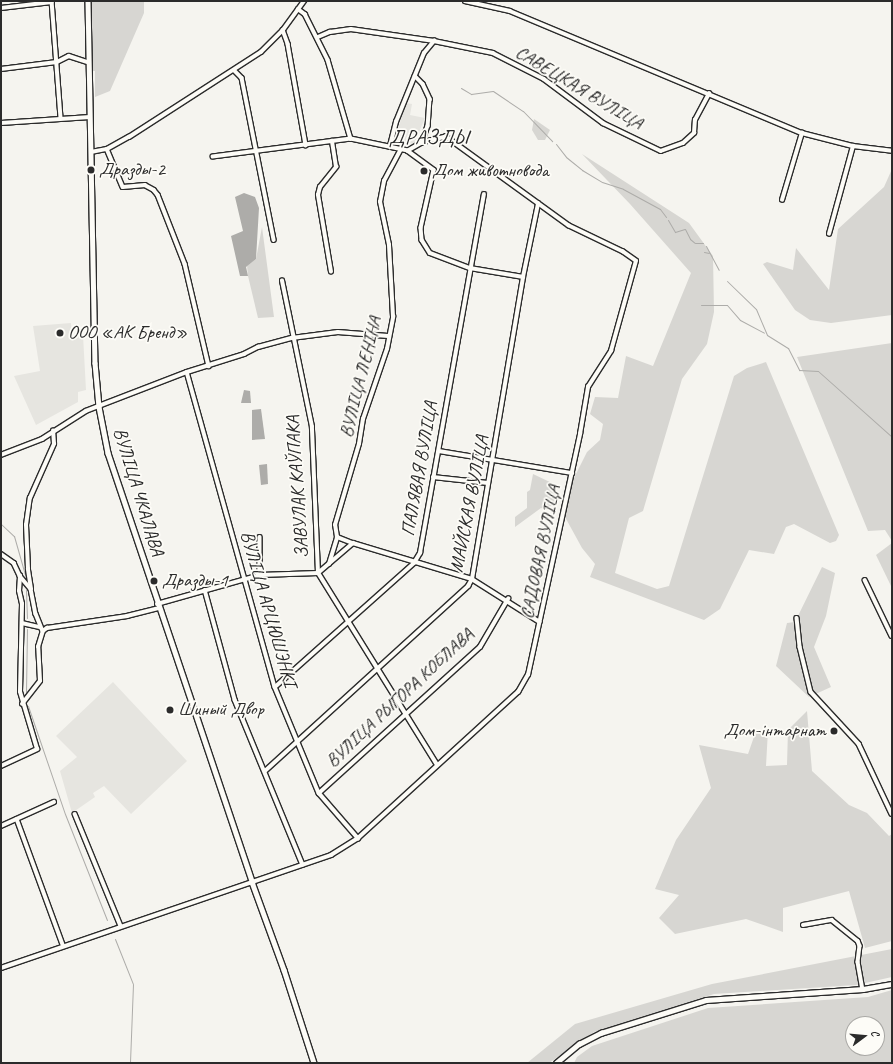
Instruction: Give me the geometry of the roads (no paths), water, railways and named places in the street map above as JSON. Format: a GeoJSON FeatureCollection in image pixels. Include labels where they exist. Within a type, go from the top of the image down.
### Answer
{"type":"FeatureCollection","features":[{"type":"Feature","properties":{"kind":"main road","name":"ВУЛІЦА ЧКАЛАВА"},"geometry":{"type":"LineString","coordinates":[[88,1],[94,321],[99,407],[108,453],[158,606],[252,882],[284,970],[314,1063]]}},
{"type":"Feature","properties":{"kind":"main road"},"geometry":{"type":"LineString","coordinates":[[556,1063],[579,1044],[601,1033],[706,1000],[863,989],[892,984]]}},
{"type":"Feature","properties":{"kind":"street"},"geometry":{"type":"LineString","coordinates":[[91,152],[107,149],[261,52],[283,30],[304,1]]}},
{"type":"Feature","properties":{"kind":"street"},"geometry":{"type":"LineString","coordinates":[[465,1],[510,11],[802,132],[853,146],[892,151]]}},
{"type":"Feature","properties":{"kind":"street"},"geometry":{"type":"LineString","coordinates":[[1,8],[52,2],[61,118]]}},
{"type":"Feature","properties":{"kind":"street"},"geometry":{"type":"LineString","coordinates":[[298,9],[305,14],[318,37],[328,60],[351,139]]}},
{"type":"Feature","properties":{"kind":"street","name":"САВЕЦКАЯ ВУЛІЦА"},"geometry":{"type":"LineString","coordinates":[[318,37],[330,32],[351,29],[434,41],[493,53],[544,78],[603,123],[661,151],[683,143],[694,133],[695,120],[709,94]]}},
{"type":"Feature","properties":{"kind":"street"},"geometry":{"type":"LineString","coordinates":[[283,30],[288,44],[306,145]]}},
{"type":"Feature","properties":{"kind":"street"},"geometry":{"type":"LineString","coordinates":[[390,146],[396,122],[424,53],[434,41]]}},
{"type":"Feature","properties":{"kind":"street"},"geometry":{"type":"LineString","coordinates":[[1,69],[56,62],[69,56],[88,62]]}},
{"type":"Feature","properties":{"kind":"street"},"geometry":{"type":"LineString","coordinates":[[234,70],[242,78],[259,152],[274,240]]}},
{"type":"Feature","properties":{"kind":"street"},"geometry":{"type":"LineString","coordinates":[[415,76],[423,84],[430,99],[428,126],[422,143]]}},
{"type":"Feature","properties":{"kind":"street"},"geometry":{"type":"LineString","coordinates":[[1,123],[90,117]]}},
{"type":"Feature","properties":{"kind":"street"},"geometry":{"type":"LineString","coordinates":[[782,200],[802,132]]}},
{"type":"Feature","properties":{"kind":"street"},"geometry":{"type":"LineString","coordinates":[[408,152],[422,143],[446,137],[538,204]]}},
{"type":"Feature","properties":{"kind":"street"},"geometry":{"type":"LineString","coordinates":[[213,157],[351,139],[401,149],[408,152],[434,170],[421,228],[422,240],[430,253],[470,268],[523,278]]}},
{"type":"Feature","properties":{"kind":"street"},"geometry":{"type":"LineString","coordinates":[[331,272],[318,195],[320,186],[336,167],[332,141]]}},
{"type":"Feature","properties":{"kind":"street"},"geometry":{"type":"LineString","coordinates":[[829,234],[853,146]]}},
{"type":"Feature","properties":{"kind":"street"},"geometry":{"type":"LineString","coordinates":[[107,149],[123,187],[145,185],[154,190],[158,195],[185,264],[209,366]]}},
{"type":"Feature","properties":{"kind":"street","name":"ВУЛІЦА ЛЕНІНА"},"geometry":{"type":"LineString","coordinates":[[329,565],[337,537],[336,525],[358,450],[363,419],[387,349],[388,336],[393,317],[389,253],[380,202],[384,181],[401,149]]}},
{"type":"Feature","properties":{"kind":"street","name":"ПАЛЯВАЯ ВУЛІЦА"},"geometry":{"type":"LineString","coordinates":[[275,687],[414,563],[420,553],[439,451],[446,398],[484,195]]}},
{"type":"Feature","properties":{"kind":"street","name":"МАЙСКАЯ ВУЛІЦА"},"geometry":{"type":"LineString","coordinates":[[265,772],[377,667],[468,586],[472,579],[488,483],[494,461],[523,278],[538,204]]}},
{"type":"Feature","properties":{"kind":"street","name":"САДОВАЯ ВУЛІЦА"},"geometry":{"type":"LineString","coordinates":[[1,968],[63,945],[331,855],[358,838],[518,692],[528,676],[572,473],[588,387],[611,351],[636,261],[623,252],[569,226],[538,204]]}},
{"type":"Feature","properties":{"kind":"street","name":"ЗАВУЛАК КАЎПАКА"},"geometry":{"type":"LineString","coordinates":[[42,629],[127,616],[205,590],[260,576],[318,574],[312,427],[292,338],[282,281]]}},
{"type":"Feature","properties":{"kind":"street"},"geometry":{"type":"LineString","coordinates":[[1,455],[15,451],[53,431],[86,411],[187,372],[244,354],[258,346],[292,338],[338,332],[388,336]]}},
{"type":"Feature","properties":{"kind":"street","name":"ВУЛІЦА АРЦЮШЭНКІ"},"geometry":{"type":"LineString","coordinates":[[187,372],[275,687],[319,793],[358,838]]}},
{"type":"Feature","properties":{"kind":"street"},"geometry":{"type":"LineString","coordinates":[[22,704],[40,681],[38,647],[42,629],[31,589],[28,569],[26,525],[30,498],[54,444],[53,431]]}},
{"type":"Feature","properties":{"kind":"street"},"geometry":{"type":"LineString","coordinates":[[439,451],[572,473]]}},
{"type":"Feature","properties":{"kind":"street"},"geometry":{"type":"LineString","coordinates":[[433,477],[488,483]]}},
{"type":"Feature","properties":{"kind":"street"},"geometry":{"type":"LineString","coordinates":[[260,537],[260,576]]}},
{"type":"Feature","properties":{"kind":"street"},"geometry":{"type":"LineString","coordinates":[[337,537],[414,563],[472,579],[508,599],[540,622]]}},
{"type":"Feature","properties":{"kind":"street"},"geometry":{"type":"LineString","coordinates":[[353,543],[318,574],[437,765]]}},
{"type":"Feature","properties":{"kind":"street"},"geometry":{"type":"LineString","coordinates":[[1,554],[14,563],[20,576],[31,589]]}},
{"type":"Feature","properties":{"kind":"street"},"geometry":{"type":"LineString","coordinates":[[1,766],[37,749],[22,704],[20,692],[22,623],[20,576]]}},
{"type":"Feature","properties":{"kind":"street"},"geometry":{"type":"LineString","coordinates":[[865,580],[892,636]]}},
{"type":"Feature","properties":{"kind":"street"},"geometry":{"type":"LineString","coordinates":[[205,590],[235,700],[303,865]]}},
{"type":"Feature","properties":{"kind":"street","name":"ВУЛІЦА РЫГОРА КОБЛАВА"},"geometry":{"type":"LineString","coordinates":[[319,793],[480,647],[508,599]]}},
{"type":"Feature","properties":{"kind":"street"},"geometry":{"type":"LineString","coordinates":[[798,618],[800,647],[811,692],[859,744],[892,814]]}},
{"type":"Feature","properties":{"kind":"street"},"geometry":{"type":"LineString","coordinates":[[22,623],[42,629]]}},
{"type":"Feature","properties":{"kind":"street"},"geometry":{"type":"LineString","coordinates":[[1,826],[54,802]]}},
{"type":"Feature","properties":{"kind":"street"},"geometry":{"type":"LineString","coordinates":[[75,814],[121,926]]}},
{"type":"Feature","properties":{"kind":"street"},"geometry":{"type":"LineString","coordinates":[[17,819],[63,945]]}},
{"type":"Feature","properties":{"kind":"street"},"geometry":{"type":"LineString","coordinates":[[803,925],[832,920],[858,941],[860,946],[858,962],[863,989]]}},
{"type":"Feature","properties":{"kind":"waterway"},"geometry":{"type":"LineString","coordinates":[[461,88],[471,94],[493,91],[523,111],[552,141]]}},
{"type":"Feature","properties":{"kind":"waterway"},"geometry":{"type":"LineString","coordinates":[[556,144],[566,157],[582,170],[602,182],[623,189],[660,209],[666,217]]}},
{"type":"Feature","properties":{"kind":"waterway"},"geometry":{"type":"LineString","coordinates":[[668,220],[675,232],[685,229],[690,239],[695,243],[703,243]]}},
{"type":"Feature","properties":{"kind":"waterway"},"geometry":{"type":"LineString","coordinates":[[706,246],[719,270]]}},
{"type":"Feature","properties":{"kind":"waterway"},"geometry":{"type":"LineString","coordinates":[[704,252],[709,253]]}},
{"type":"Feature","properties":{"kind":"waterway"},"geometry":{"type":"LineString","coordinates":[[727,281],[756,309],[767,335],[788,348],[799,370],[818,371],[892,437]]}},
{"type":"Feature","properties":{"kind":"waterway"},"geometry":{"type":"LineString","coordinates":[[701,305],[727,305],[740,320],[764,333]]}},
{"type":"Feature","properties":{"kind":"waterway"},"geometry":{"type":"LineString","coordinates":[[1,524],[14,536],[26,578]]}},
{"type":"Feature","properties":{"kind":"waterway"},"geometry":{"type":"LineString","coordinates":[[26,590],[27,618]]}},
{"type":"Feature","properties":{"kind":"waterway"},"geometry":{"type":"LineString","coordinates":[[26,692],[27,629]]}},
{"type":"Feature","properties":{"kind":"waterway"},"geometry":{"type":"LineString","coordinates":[[28,706],[65,814],[107,920]]}},
{"type":"Feature","properties":{"kind":"waterway"},"geometry":{"type":"LineString","coordinates":[[115,939],[133,984],[130,1063]]}},
{"type":"Feature","properties":{"kind":"place","name":"Дразды-2"},"geometry":{"type":"Point","coordinates":[91,170]}},
{"type":"Feature","properties":{"kind":"place","name":"Дом животновода"},"geometry":{"type":"Point","coordinates":[424,171]}},
{"type":"Feature","properties":{"kind":"place","name":"ООО «АК Бренд»"},"geometry":{"type":"Point","coordinates":[60,333]}},
{"type":"Feature","properties":{"kind":"place","name":"Дразды-1"},"geometry":{"type":"Point","coordinates":[154,581]}},
{"type":"Feature","properties":{"kind":"place","name":"Шиный Двор"},"geometry":{"type":"Point","coordinates":[170,710]}},
{"type":"Feature","properties":{"kind":"place","name":"Дом-інтарнат"},"geometry":{"type":"Point","coordinates":[834,731]}},
{"type":"Feature","properties":{"kind":"district","name":"ДРАЗДЫ"},"geometry":{"type":"Point","coordinates":[429,137]}}]}
